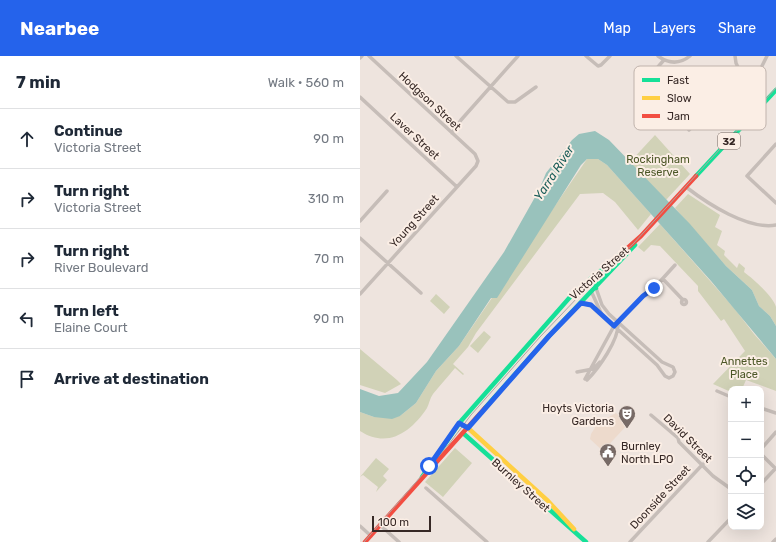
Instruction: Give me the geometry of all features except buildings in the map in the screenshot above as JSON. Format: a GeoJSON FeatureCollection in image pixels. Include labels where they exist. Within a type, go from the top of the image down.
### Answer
{"type":"FeatureCollection","features":[{"type":"Feature","properties":{"kind":"main road","name":"32"},"geometry":{"type":"LineString","coordinates":[[766,101],[776,90]]}},
{"type":"Feature","properties":{"kind":"main road","name":"32"},"geometry":{"type":"LineString","coordinates":[[686,187],[739,130]]}},
{"type":"Feature","properties":{"kind":"main road","name":"Victoria Street"},"geometry":{"type":"LineString","coordinates":[[365,542],[422,477],[464,433],[549,336],[592,293],[686,187]]}},
{"type":"Feature","properties":{"kind":"main road","name":"Victoria Street"},"geometry":{"type":"LineString","coordinates":[[422,477],[459,423],[545,325],[590,279],[641,236]]}},
{"type":"Feature","properties":{"kind":"main road"},"geometry":{"type":"LineString","coordinates":[[590,279],[596,288]]}},
{"type":"Feature","properties":{"kind":"main road"},"geometry":{"type":"LineString","coordinates":[[590,279],[592,293]]}},
{"type":"Feature","properties":{"kind":"main road","name":"Burnley Street"},"geometry":{"type":"LineString","coordinates":[[459,423],[468,428],[548,501],[580,537]]}},
{"type":"Feature","properties":{"kind":"main road","name":"Burnley Street"},"geometry":{"type":"LineString","coordinates":[[459,423],[464,433],[586,542]]}},
{"type":"Feature","properties":{"kind":"main road"},"geometry":{"type":"LineString","coordinates":[[507,473],[512,468]]}},
{"type":"Feature","properties":{"kind":"main road"},"geometry":{"type":"LineString","coordinates":[[544,506],[548,501]]}},
{"type":"Feature","properties":{"kind":"street","name":"Hodgson Street"},"geometry":{"type":"LineString","coordinates":[[369,56],[478,159]]}},
{"type":"Feature","properties":{"kind":"street"},"geometry":{"type":"LineString","coordinates":[[456,56],[508,102],[512,102],[536,86]]}},
{"type":"Feature","properties":{"kind":"street"},"geometry":{"type":"LineString","coordinates":[[450,132],[518,56]]}},
{"type":"Feature","properties":{"kind":"street"},"geometry":{"type":"LineString","coordinates":[[586,56],[598,66],[603,64],[610,56]]}},
{"type":"Feature","properties":{"kind":"street"},"geometry":{"type":"LineString","coordinates":[[658,56],[664,60],[677,62],[690,56]]}},
{"type":"Feature","properties":{"kind":"street"},"geometry":{"type":"LineString","coordinates":[[735,56],[737,66]]}},
{"type":"Feature","properties":{"kind":"street"},"geometry":{"type":"LineString","coordinates":[[762,66],[767,56]]}},
{"type":"Feature","properties":{"kind":"street"},"geometry":{"type":"LineString","coordinates":[[659,66],[664,60]]}},
{"type":"Feature","properties":{"kind":"street","name":"Laver Street"},"geometry":{"type":"LineString","coordinates":[[360,98],[457,187]]}},
{"type":"Feature","properties":{"kind":"street"},"geometry":{"type":"LineString","coordinates":[[776,144],[747,176],[776,203]]}},
{"type":"Feature","properties":{"kind":"street","name":"Young Street"},"geometry":{"type":"LineString","coordinates":[[360,294],[476,166],[478,159]]}},
{"type":"Feature","properties":{"kind":"street"},"geometry":{"type":"LineString","coordinates":[[686,187],[712,205],[730,215],[760,224],[776,225]]}},
{"type":"Feature","properties":{"kind":"street"},"geometry":{"type":"LineString","coordinates":[[360,221],[387,191]]}},
{"type":"Feature","properties":{"kind":"street"},"geometry":{"type":"LineString","coordinates":[[360,238],[421,293]]}},
{"type":"Feature","properties":{"kind":"street"},"geometry":{"type":"LineString","coordinates":[[618,322],[619,331],[601,362],[586,379],[614,326],[643,296],[654,288],[675,265]]}},
{"type":"Feature","properties":{"kind":"street"},"geometry":{"type":"LineString","coordinates":[[663,279],[682,300]]}},
{"type":"Feature","properties":{"kind":"street"},"geometry":{"type":"LineString","coordinates":[[581,303],[590,304],[659,366],[665,376],[670,378],[673,376],[675,371],[673,367],[663,362],[638,341],[605,309],[596,288]]}},
{"type":"Feature","properties":{"kind":"street"},"geometry":{"type":"LineString","coordinates":[[592,293],[602,315]]}},
{"type":"Feature","properties":{"kind":"street"},"geometry":{"type":"LineString","coordinates":[[626,337],[629,333]]}},
{"type":"Feature","properties":{"kind":"street"},"geometry":{"type":"LineString","coordinates":[[634,344],[638,341]]}},
{"type":"Feature","properties":{"kind":"street"},"geometry":{"type":"LineString","coordinates":[[600,353],[605,355]]}},
{"type":"Feature","properties":{"kind":"street"},"geometry":{"type":"LineString","coordinates":[[577,372],[594,369],[597,364],[601,362]]}},
{"type":"Feature","properties":{"kind":"street"},"geometry":{"type":"LineString","coordinates":[[717,391],[728,396]]}},
{"type":"Feature","properties":{"kind":"street"},"geometry":{"type":"LineString","coordinates":[[764,409],[776,413]]}},
{"type":"Feature","properties":{"kind":"street","name":"David Street"},"geometry":{"type":"LineString","coordinates":[[651,415],[678,438],[679,442],[713,476],[728,487]]}},
{"type":"Feature","properties":{"kind":"street"},"geometry":{"type":"LineString","coordinates":[[764,446],[776,432]]}},
{"type":"Feature","properties":{"kind":"street"},"geometry":{"type":"LineString","coordinates":[[764,457],[775,469],[764,481]]}},
{"type":"Feature","properties":{"kind":"street","name":"Doonside Street"},"geometry":{"type":"LineString","coordinates":[[630,542],[702,464]]}},
{"type":"Feature","properties":{"kind":"street"},"geometry":{"type":"LineString","coordinates":[[426,488],[487,542]]}},
{"type":"Feature","properties":{"kind":"street"},"geometry":{"type":"LineString","coordinates":[[708,542],[728,521]]}},
{"type":"Feature","properties":{"kind":"street"},"geometry":{"type":"LineString","coordinates":[[380,525],[399,542]]}},
{"type":"Feature","properties":{"kind":"street"},"geometry":{"type":"LineString","coordinates":[[360,526],[371,536]]}},
{"type":"Feature","properties":{"kind":"street"},"geometry":{"type":"LineString","coordinates":[[773,542],[776,539]]}},
{"type":"Feature","properties":{"kind":"green space","name":"Rockingham Reserve"},"geometry":{"type":"Polygon","coordinates":[[[655,135],[690,174],[666,200],[630,162],[655,135]]]}},
{"type":"Feature","properties":{"kind":"green space"},"geometry":{"type":"Polygon","coordinates":[[[587,159],[598,159],[607,165],[651,214],[638,230],[615,202],[603,193],[580,194],[476,333],[468,347],[453,364],[464,374],[463,375],[455,368],[433,394],[421,417],[406,431],[389,438],[380,438],[370,436],[360,431],[360,412],[374,417],[400,416],[416,403],[436,371],[459,346],[587,159]]]}},
{"type":"Feature","properties":{"kind":"green space"},"geometry":{"type":"Polygon","coordinates":[[[688,194],[720,215],[715,227],[722,231],[717,245],[725,251],[724,255],[737,268],[739,263],[745,268],[744,272],[752,278],[771,298],[776,307],[776,326],[770,316],[759,306],[752,290],[726,266],[675,208],[688,194]]]}},
{"type":"Feature","properties":{"kind":"green space","name":"Annettes Place"},"geometry":{"type":"Polygon","coordinates":[[[660,224],[734,308],[776,359],[776,391],[746,380],[743,386],[728,386],[728,391],[713,384],[745,351],[724,319],[721,321],[698,291],[698,286],[660,246],[651,245],[644,252],[638,247],[660,224]]]}},
{"type":"Feature","properties":{"kind":"green space"},"geometry":{"type":"Polygon","coordinates":[[[436,294],[450,307],[444,314],[430,301],[436,294]]]}},
{"type":"Feature","properties":{"kind":"green space"},"geometry":{"type":"Polygon","coordinates":[[[484,331],[491,337],[478,353],[470,346],[484,331]]]}},
{"type":"Feature","properties":{"kind":"green space"},"geometry":{"type":"Polygon","coordinates":[[[360,349],[401,384],[385,393],[360,385],[360,349]]]}},
{"type":"Feature","properties":{"kind":"green space"},"geometry":{"type":"Polygon","coordinates":[[[455,448],[472,463],[443,497],[425,482],[455,448]]]}},
{"type":"Feature","properties":{"kind":"green space"},"geometry":{"type":"Polygon","coordinates":[[[376,458],[389,469],[383,476],[387,480],[376,492],[378,487],[363,475],[360,477],[376,458]]]}},
{"type":"Feature","properties":{"kind":"shaded area"},"geometry":{"type":"Polygon","coordinates":[[[616,413],[628,424],[603,451],[590,439],[591,434],[598,423],[616,413]]]}},
{"type":"Feature","properties":{"kind":"water","name":"Yarra River"},"geometry":{"type":"Polygon","coordinates":[[[595,131],[609,140],[690,224],[726,266],[752,290],[759,306],[770,316],[776,326],[776,359],[711,281],[607,165],[598,159],[587,159],[581,165],[497,298],[491,298],[459,346],[436,371],[416,403],[400,416],[392,419],[374,417],[360,412],[360,389],[379,396],[398,393],[427,362],[504,252],[539,190],[546,173],[572,140],[579,134],[595,131]]]}},
{"type":"Feature","properties":{"kind":"tram line"},"geometry":{"type":"LineString","coordinates":[[766,99],[776,88]]}},
{"type":"Feature","properties":{"kind":"tram line"},"geometry":{"type":"LineString","coordinates":[[364,542],[449,444],[471,415],[540,337],[599,275],[633,244],[738,130]]}},
{"type":"Feature","properties":{"kind":"traffic: fast"},"geometry":{"type":"LineString","coordinates":[[766,101],[776,90]]}},
{"type":"Feature","properties":{"kind":"traffic: fast"},"geometry":{"type":"LineString","coordinates":[[696,176],[739,130]]}},
{"type":"Feature","properties":{"kind":"traffic: fast"},"geometry":{"type":"LineString","coordinates":[[485,408],[549,336],[635,245]]}},
{"type":"Feature","properties":{"kind":"traffic: fast"},"geometry":{"type":"LineString","coordinates":[[422,477],[461,421],[571,296],[623,252]]}},
{"type":"Feature","properties":{"kind":"traffic: fast"},"geometry":{"type":"LineString","coordinates":[[591,278],[596,288]]}},
{"type":"Feature","properties":{"kind":"traffic: fast"},"geometry":{"type":"LineString","coordinates":[[463,433],[586,542]]}},
{"type":"Feature","properties":{"kind":"traffic: slow"},"geometry":{"type":"LineString","coordinates":[[468,428],[548,501],[574,529]]}},
{"type":"Feature","properties":{"kind":"traffic: jam"},"geometry":{"type":"LineString","coordinates":[[623,252],[641,236],[696,176]]}},
{"type":"Feature","properties":{"kind":"traffic: jam"},"geometry":{"type":"LineString","coordinates":[[365,542],[485,408]]}},
{"type":"Feature","properties":{"kind":"place","name":"Hoyts Victoria Gardens"},"geometry":{"type":"Point","coordinates":[627,429]}},
{"type":"Feature","properties":{"kind":"place","name":"Burnley North LPO"},"geometry":{"type":"Point","coordinates":[608,467]}},
{"type":"Feature","properties":{"kind":"route"},"geometry":{"type":"LineString","coordinates":[[429,466],[459,423],[468,428],[549,336],[581,303],[587,303],[594,307],[614,326],[643,296],[654,288]]}}]}
